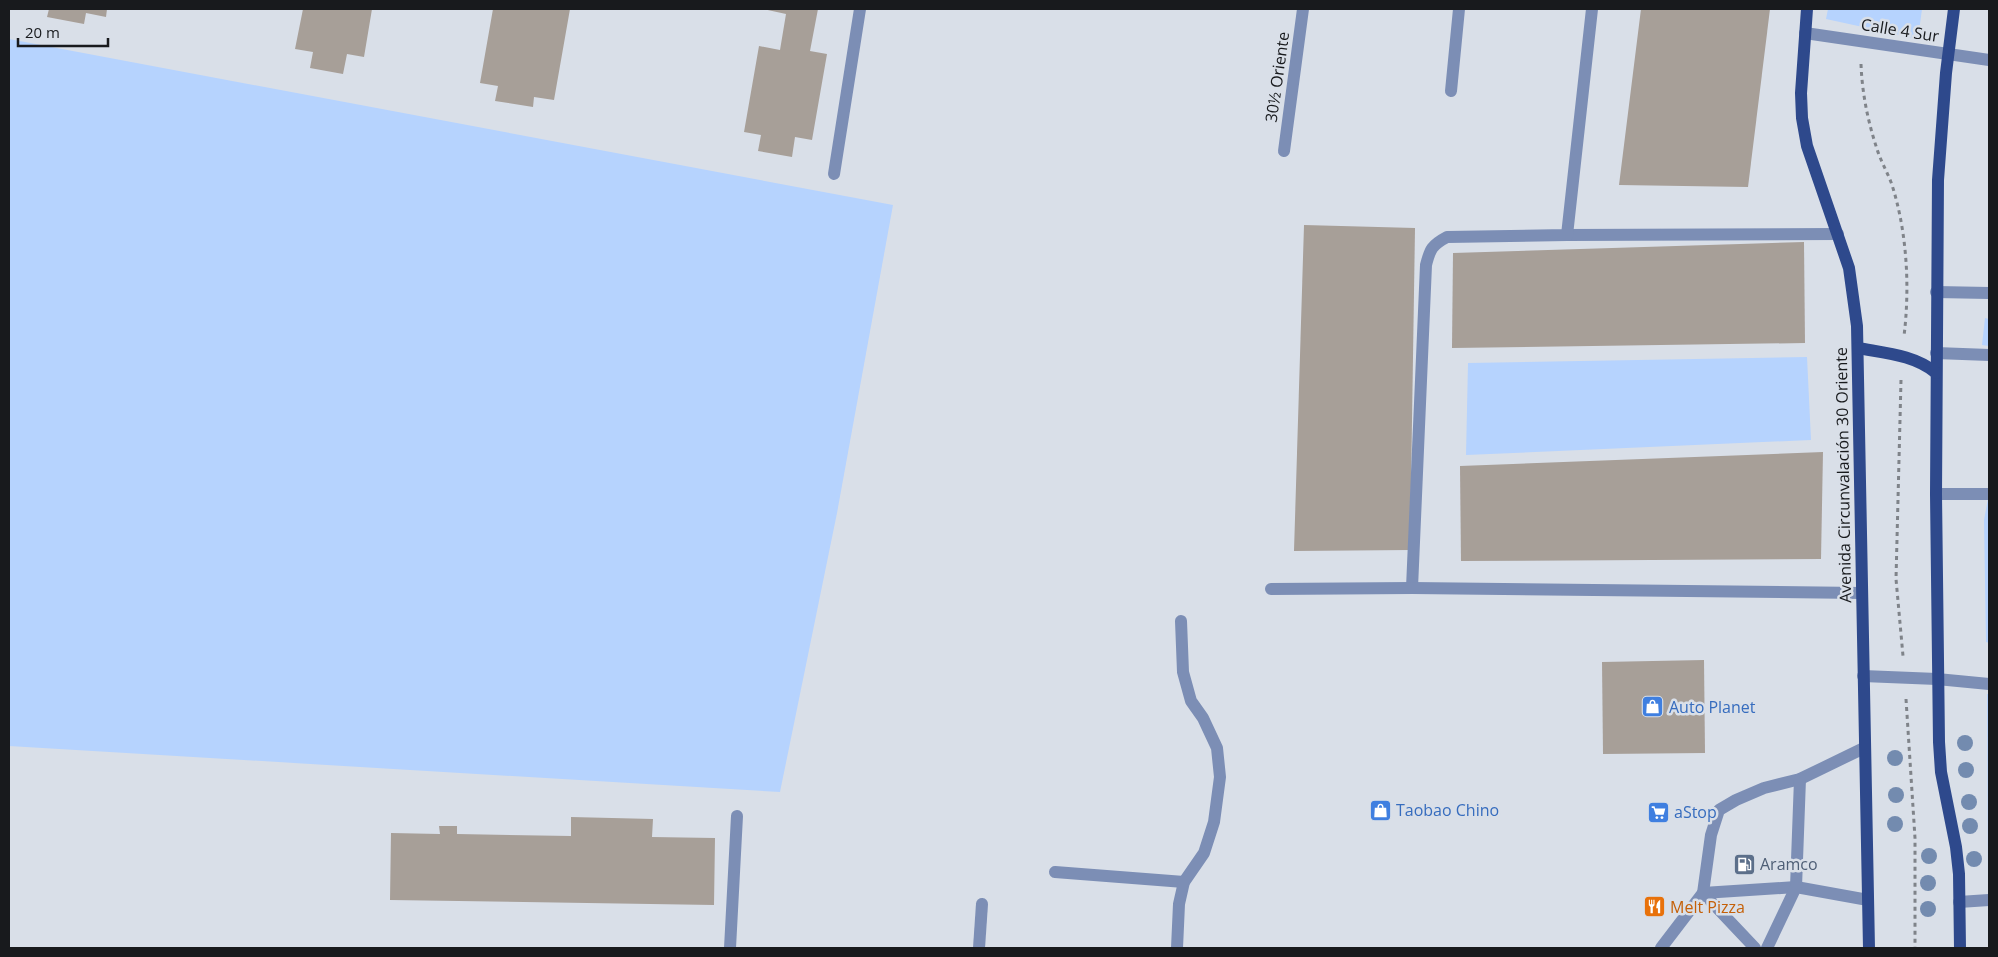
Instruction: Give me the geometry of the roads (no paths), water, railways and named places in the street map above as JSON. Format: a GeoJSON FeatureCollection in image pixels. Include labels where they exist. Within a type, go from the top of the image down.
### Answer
{"type":"FeatureCollection","features":[{"type":"Feature","properties":{"kind":"main road","name":"Avenida Circunvalación 30 Oriente"},"geometry":{"type":"LineString","coordinates":[[1807,9],[1800,93],[1802,118],[1807,146],[1848,268],[1855,304],[1858,348],[1869,948]]}},
{"type":"Feature","properties":{"kind":"main road"},"geometry":{"type":"LineString","coordinates":[[1954,9],[1948,54],[1938,180],[1936,292],[1937,679],[1941,772],[1956,847],[1960,948]]}},
{"type":"Feature","properties":{"kind":"main road"},"geometry":{"type":"LineString","coordinates":[[1858,348],[1902,357],[1928,366],[1936,373]]}},
{"type":"Feature","properties":{"kind":"street"},"geometry":{"type":"LineString","coordinates":[[834,174],[860,9]]}},
{"type":"Feature","properties":{"kind":"street","name":"30½ Oriente"},"geometry":{"type":"LineString","coordinates":[[1284,151],[1303,9]]}},
{"type":"Feature","properties":{"kind":"street"},"geometry":{"type":"LineString","coordinates":[[1450,91],[1459,9]]}},
{"type":"Feature","properties":{"kind":"street"},"geometry":{"type":"LineString","coordinates":[[1567,235],[1592,9]]}},
{"type":"Feature","properties":{"kind":"street","name":"Calle 4 Sur"},"geometry":{"type":"LineString","coordinates":[[1805,33],[1989,60]]}},
{"type":"Feature","properties":{"kind":"street"},"geometry":{"type":"LineString","coordinates":[[1412,588],[1426,265],[1429,252],[1436,243],[1447,237],[1838,234]]}},
{"type":"Feature","properties":{"kind":"street"},"geometry":{"type":"LineString","coordinates":[[1936,292],[1989,293]]}},
{"type":"Feature","properties":{"kind":"street"},"geometry":{"type":"LineString","coordinates":[[1936,353],[1989,355]]}},
{"type":"Feature","properties":{"kind":"street"},"geometry":{"type":"LineString","coordinates":[[1936,494],[1989,494]]}},
{"type":"Feature","properties":{"kind":"street"},"geometry":{"type":"LineString","coordinates":[[1272,589],[1412,588],[1861,593]]}},
{"type":"Feature","properties":{"kind":"street"},"geometry":{"type":"LineString","coordinates":[[1177,948],[1180,904],[1184,882],[1204,853],[1214,822],[1220,777],[1217,748],[1203,718],[1190,701],[1183,672],[1180,621]]}},
{"type":"Feature","properties":{"kind":"street"},"geometry":{"type":"LineString","coordinates":[[1863,676],[1937,679],[1989,684]]}},
{"type":"Feature","properties":{"kind":"street"},"geometry":{"type":"LineString","coordinates":[[1661,948],[1703,893],[1711,835],[1718,810],[1764,788],[1800,779],[1864,748]]}},
{"type":"Feature","properties":{"kind":"street"},"geometry":{"type":"LineString","coordinates":[[1767,948],[1796,887],[1800,779]]}},
{"type":"Feature","properties":{"kind":"street"},"geometry":{"type":"LineString","coordinates":[[730,948],[738,816]]}},
{"type":"Feature","properties":{"kind":"street"},"geometry":{"type":"LineString","coordinates":[[1056,872],[1184,882]]}},
{"type":"Feature","properties":{"kind":"street"},"geometry":{"type":"LineString","coordinates":[[1703,893],[1796,887],[1868,900]]}},
{"type":"Feature","properties":{"kind":"street"},"geometry":{"type":"LineString","coordinates":[[1703,893],[1755,948]]}},
{"type":"Feature","properties":{"kind":"street"},"geometry":{"type":"LineString","coordinates":[[1959,902],[1989,900]]}},
{"type":"Feature","properties":{"kind":"street"},"geometry":{"type":"LineString","coordinates":[[979,948],[982,904]]}},
{"type":"Feature","properties":{"kind":"place","name":"Auto Planet"},"geometry":{"type":"Point","coordinates":[1653,707]}},
{"type":"Feature","properties":{"kind":"place","name":"Taobao Chino"},"geometry":{"type":"Point","coordinates":[1380,810]}},
{"type":"Feature","properties":{"kind":"place","name":"aStop"},"geometry":{"type":"Point","coordinates":[1658,812]}},
{"type":"Feature","properties":{"kind":"place","name":"Aramco"},"geometry":{"type":"Point","coordinates":[1744,864]}},
{"type":"Feature","properties":{"kind":"place","name":"Melt Pizza"},"geometry":{"type":"Point","coordinates":[1654,907]}}]}
